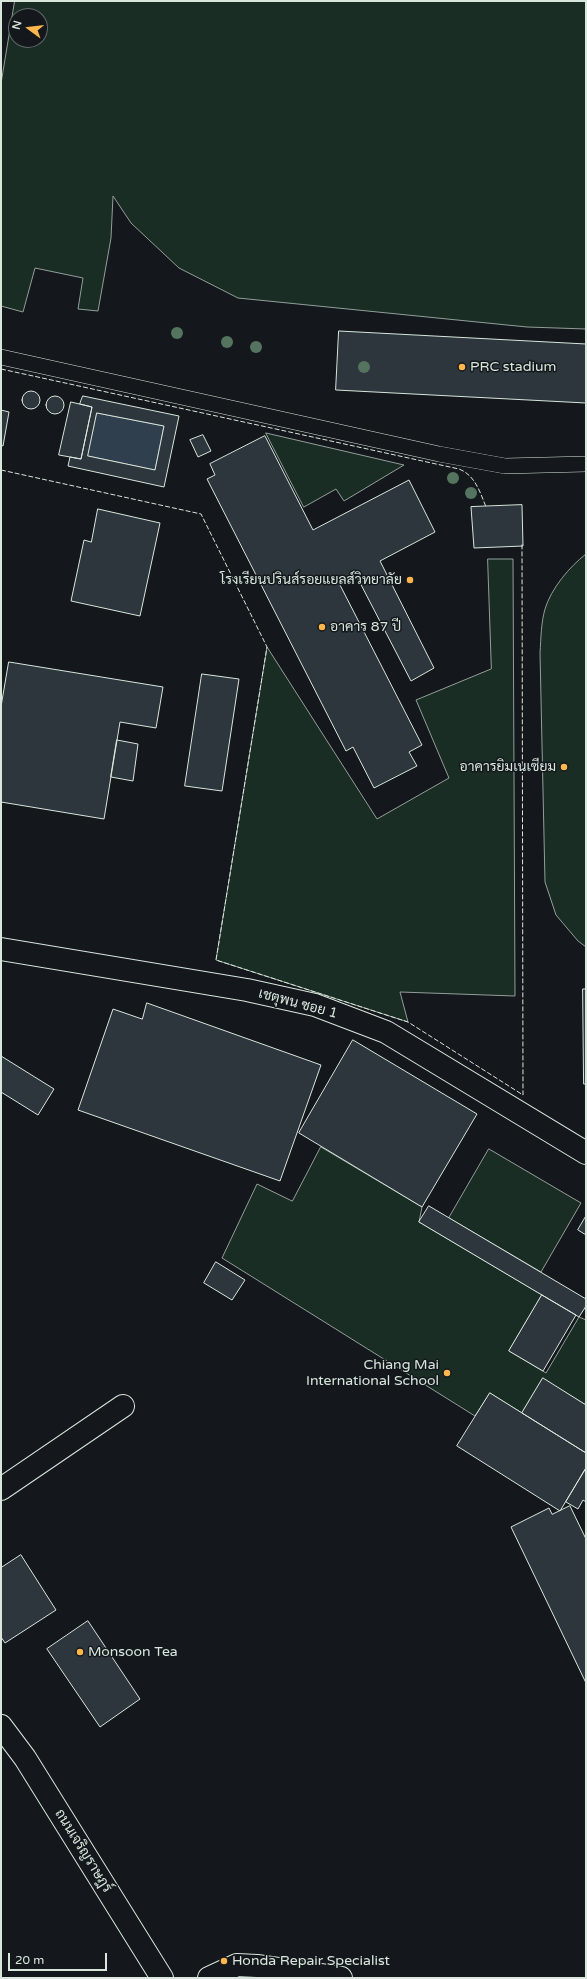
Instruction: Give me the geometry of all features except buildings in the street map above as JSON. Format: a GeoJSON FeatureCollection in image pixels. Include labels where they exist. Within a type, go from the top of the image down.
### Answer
{"type":"FeatureCollection","features":[{"type":"Feature","properties":{"kind":"street","name":"เชตุพน ซอย 1"},"geometry":{"type":"LineString","coordinates":[[1,949],[247,990],[315,1005],[386,1032],[586,1153]]}},
{"type":"Feature","properties":{"kind":"street"},"geometry":{"type":"LineString","coordinates":[[1,1489],[123,1406]]}},
{"type":"Feature","properties":{"kind":"street","name":"ถนนเจริญราษฎร์"},"geometry":{"type":"LineString","coordinates":[[1,1726],[25,1758],[162,1978]]}},
{"type":"Feature","properties":{"kind":"street"},"geometry":{"type":"LineString","coordinates":[[209,1978],[219,1972],[237,1965],[257,1966],[341,1978]]}},
{"type":"Feature","properties":{"kind":"lane"},"geometry":{"type":"LineString","coordinates":[[1,358],[439,454],[505,466],[586,464]]}},
{"type":"Feature","properties":{"kind":"green space"},"geometry":{"type":"Polygon","coordinates":[[[15,1],[586,1],[586,329],[527,327],[238,298],[179,268],[131,223],[113,196],[111,238],[98,311],[78,309],[83,278],[35,268],[23,312],[1,306],[1,84],[8,42],[8,48],[48,48],[48,8],[14,8],[15,1]]]}},
{"type":"Feature","properties":{"kind":"green space"},"geometry":{"type":"Polygon","coordinates":[[[266,433],[404,465],[344,501],[336,489],[304,507],[266,433]]]}},
{"type":"Feature","properties":{"kind":"green space","name":"อาคารยิมเนเซียม"},"geometry":{"type":"Polygon","coordinates":[[[586,554],[586,947],[578,941],[556,915],[545,882],[540,653],[541,631],[548,601],[561,579],[573,565],[586,554]]]}},
{"type":"Feature","properties":{"kind":"green space"},"geometry":{"type":"Polygon","coordinates":[[[488,559],[513,559],[515,996],[400,992],[408,1022],[216,960],[267,647],[377,819],[449,778],[416,700],[491,669],[488,559]]]}},
{"type":"Feature","properties":{"kind":"green space"},"geometry":{"type":"Polygon","coordinates":[[[321,1147],[422,1207],[419,1222],[542,1295],[509,1351],[546,1373],[579,1317],[586,1320],[586,1405],[543,1379],[522,1413],[490,1393],[475,1416],[222,1258],[257,1184],[292,1201],[321,1147]]]}},
{"type":"Feature","properties":{"kind":"green space"},"geometry":{"type":"Polygon","coordinates":[[[489,1149],[581,1203],[541,1272],[449,1218],[489,1149]]]}},
{"type":"Feature","properties":{"kind":"water"},"geometry":{"type":"Polygon","coordinates":[[[97,413],[164,426],[155,470],[88,456],[97,413]]]}},
{"type":"Feature","properties":{"kind":"fence"},"geometry":{"type":"LineString","coordinates":[[1,369],[459,469],[469,475],[473,480],[487,507]]}},
{"type":"Feature","properties":{"kind":"fence"},"geometry":{"type":"LineString","coordinates":[[1,470],[201,514],[267,647],[216,960],[408,1022],[523,1095],[522,543]]}},
{"type":"Feature","properties":{"kind":"place","name":"PRC stadium"},"geometry":{"type":"Point","coordinates":[462,367]}},
{"type":"Feature","properties":{"kind":"place","name":"โรงเรียนปรินส์รอยแยลส์วิทยาลัย"},"geometry":{"type":"Point","coordinates":[410,580]}},
{"type":"Feature","properties":{"kind":"place","name":"อาคาร 87 ปี"},"geometry":{"type":"Point","coordinates":[322,627]}},
{"type":"Feature","properties":{"kind":"place","name":"อาคารยิมเนเซียม"},"geometry":{"type":"Point","coordinates":[564,767]}},
{"type":"Feature","properties":{"kind":"place","name":"Chiang Mai International School"},"geometry":{"type":"Point","coordinates":[447,1373]}},
{"type":"Feature","properties":{"kind":"place","name":"Monsoon Tea"},"geometry":{"type":"Point","coordinates":[80,1652]}},
{"type":"Feature","properties":{"kind":"place","name":"Honda Repair Specialist"},"geometry":{"type":"Point","coordinates":[224,1961]}}]}
